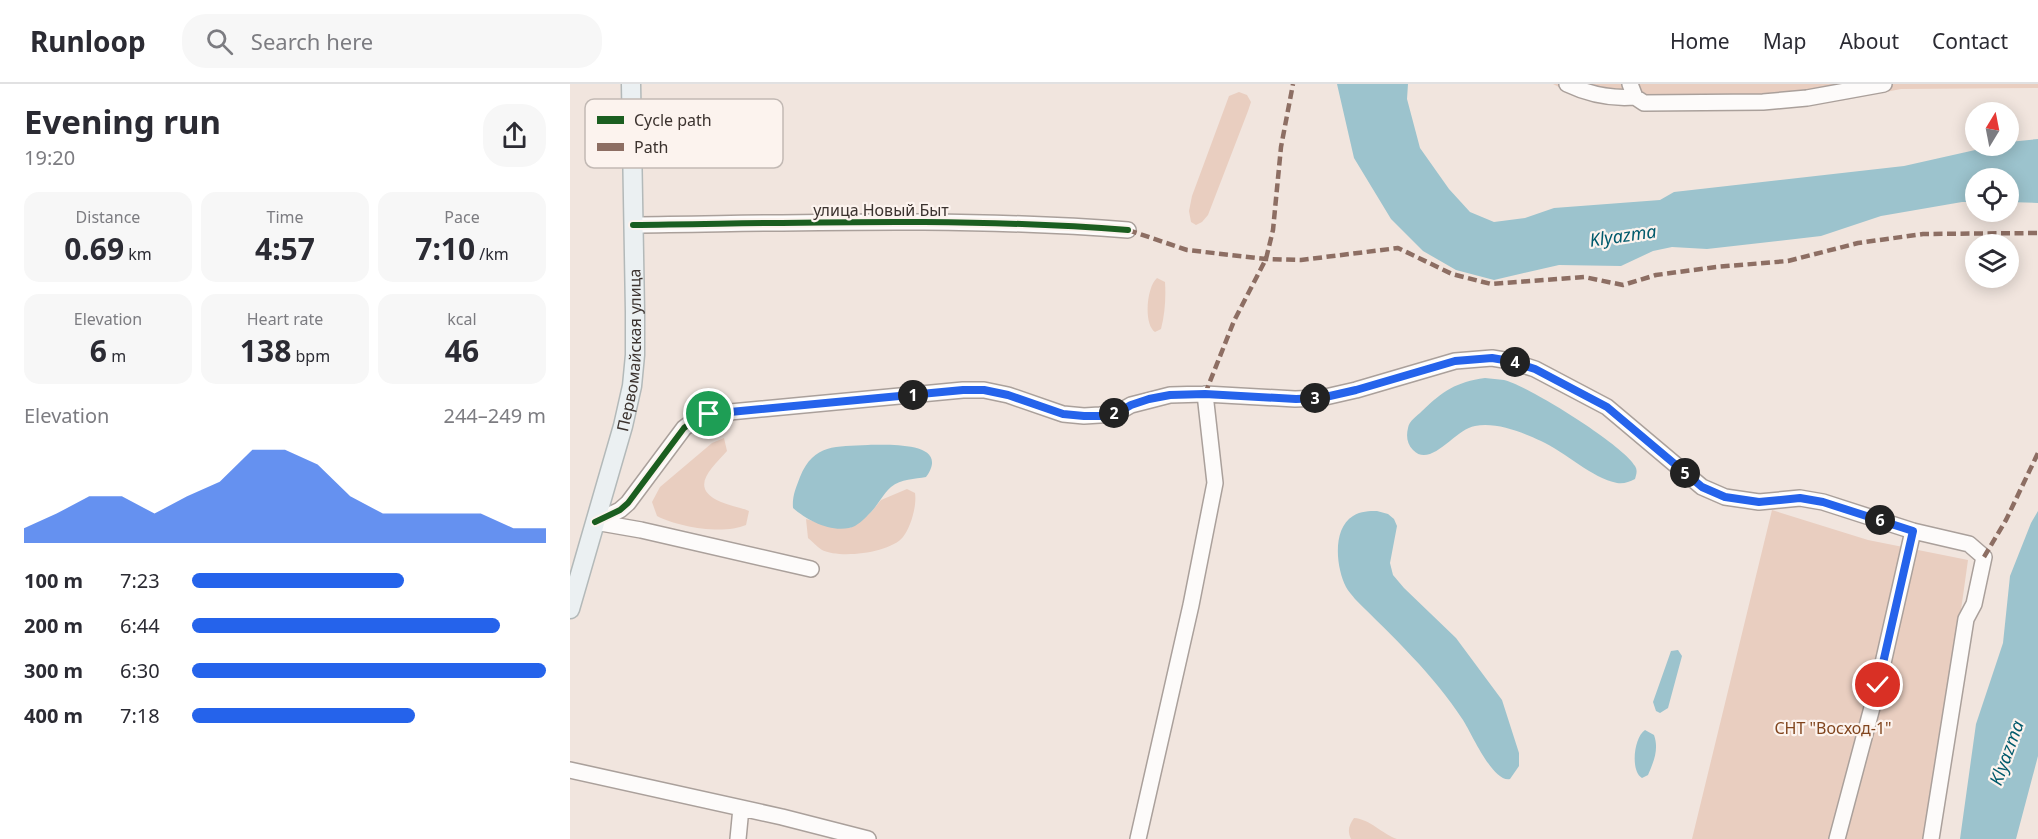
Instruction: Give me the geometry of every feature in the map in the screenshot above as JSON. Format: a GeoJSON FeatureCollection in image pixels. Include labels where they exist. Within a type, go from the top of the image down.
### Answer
{"type":"FeatureCollection","features":[{"type":"Feature","properties":{"kind":"main road","name":"Первомайская улица"},"geometry":{"type":"LineString","coordinates":[[630,84],[630,99]]}},
{"type":"Feature","properties":{"kind":"main road","name":"Первомайская улица"},"geometry":{"type":"LineString","coordinates":[[570,609],[623,426],[632,386],[635,312],[632,168]]}},
{"type":"Feature","properties":{"kind":"street"},"geometry":{"type":"LineString","coordinates":[[1567,84],[1602,97],[1618,98],[1633,90],[1644,103],[1763,102],[1807,98],[1884,84]]}},
{"type":"Feature","properties":{"kind":"street","name":"улица Новый Быт"},"geometry":{"type":"LineString","coordinates":[[633,225],[916,223],[1058,225],[1128,230]]}},
{"type":"Feature","properties":{"kind":"street"},"geometry":{"type":"LineString","coordinates":[[595,522],[620,510],[628,503],[684,428],[696,419],[709,414],[963,390],[984,390],[1008,395],[1063,414],[1084,416],[1117,413],[1131,405],[1170,395],[1321,398],[1455,361],[1492,358],[1510,361],[1535,369],[1607,407],[1702,487],[1725,497],[1759,502],[1800,498],[1823,502],[1913,531],[1969,544],[1983,557],[1974,604],[1966,619],[1931,839]]}},
{"type":"Feature","properties":{"kind":"street"},"geometry":{"type":"LineString","coordinates":[[1138,839],[1191,605],[1215,483],[1205,394]]}},
{"type":"Feature","properties":{"kind":"street"},"geometry":{"type":"LineString","coordinates":[[595,522],[641,530],[811,569]]}},
{"type":"Feature","properties":{"kind":"street"},"geometry":{"type":"LineString","coordinates":[[1837,839],[1878,685],[1913,531]]}},
{"type":"Feature","properties":{"kind":"street"},"geometry":{"type":"LineString","coordinates":[[570,770],[868,839]]}},
{"type":"Feature","properties":{"kind":"street"},"geometry":{"type":"LineString","coordinates":[[738,839],[741,808]]}},
{"type":"Feature","properties":{"kind":"green space"},"geometry":{"type":"Polygon","coordinates":[[[1553,84],[2038,84],[2038,88],[1901,89],[1845,100],[1760,110],[1678,110],[1609,104],[1581,98],[1553,84]]]}},
{"type":"Feature","properties":{"kind":"green space"},"geometry":{"type":"Polygon","coordinates":[[[1239,92],[1247,95],[1251,102],[1208,215],[1196,225],[1191,222],[1189,211],[1192,196],[1229,96],[1239,92]]]}},
{"type":"Feature","properties":{"kind":"green space"},"geometry":{"type":"Polygon","coordinates":[[[1157,278],[1165,282],[1165,300],[1161,329],[1155,332],[1149,321],[1148,305],[1151,289],[1157,278]]]}},
{"type":"Feature","properties":{"kind":"green space"},"geometry":{"type":"Polygon","coordinates":[[[724,438],[727,451],[709,471],[704,484],[711,497],[749,511],[746,525],[725,529],[701,528],[657,516],[652,502],[660,487],[712,443],[724,438]]]}},
{"type":"Feature","properties":{"kind":"green space"},"geometry":{"type":"Polygon","coordinates":[[[907,489],[915,493],[914,510],[906,533],[897,543],[876,551],[840,554],[822,550],[808,538],[806,519],[838,528],[850,528],[872,511],[881,500],[907,489]]]}},
{"type":"Feature","properties":{"kind":"green space","name":"СНТ \"Восход-1\""},"geometry":{"type":"Polygon","coordinates":[[[1772,510],[1868,540],[1968,560],[1929,839],[1692,839],[1772,510]]]}},
{"type":"Feature","properties":{"kind":"green space"},"geometry":{"type":"Polygon","coordinates":[[[1354,818],[1365,821],[1397,839],[1351,839],[1349,828],[1354,818]]]}},
{"type":"Feature","properties":{"kind":"water","name":"Klyazma"},"geometry":{"type":"Polygon","coordinates":[[[1337,84],[1408,84],[1407,99],[1420,148],[1449,189],[1470,212],[1494,222],[1525,218],[1554,208],[1660,200],[1674,192],[1904,166],[1965,152],[1965,156],[2019,156],[2019,141],[2038,139],[2038,203],[2019,202],[2019,168],[1965,168],[1965,202],[1881,216],[1821,236],[1707,249],[1672,247],[1653,251],[1621,266],[1559,265],[1494,280],[1456,270],[1423,251],[1391,219],[1354,158],[1337,84]]]}},
{"type":"Feature","properties":{"kind":"water"},"geometry":{"type":"Polygon","coordinates":[[[1485,378],[1504,380],[1533,393],[1595,431],[1635,466],[1637,471],[1635,479],[1622,483],[1608,480],[1541,441],[1517,431],[1492,425],[1467,429],[1435,452],[1427,455],[1420,455],[1411,448],[1407,434],[1413,419],[1450,388],[1485,378]]]}},
{"type":"Feature","properties":{"kind":"water"},"geometry":{"type":"Polygon","coordinates":[[[902,446],[924,451],[931,457],[932,465],[926,477],[904,481],[891,487],[871,512],[852,527],[841,529],[826,527],[805,517],[793,508],[800,477],[812,458],[819,452],[836,447],[902,446]]]}},
{"type":"Feature","properties":{"kind":"water"},"geometry":{"type":"Polygon","coordinates":[[[1377,511],[1388,514],[1397,526],[1390,563],[1393,575],[1456,638],[1502,700],[1519,753],[1519,766],[1510,779],[1503,778],[1490,766],[1452,703],[1346,587],[1338,559],[1342,530],[1346,522],[1356,514],[1377,511]]]}},
{"type":"Feature","properties":{"kind":"water","name":"Klyazma"},"geometry":{"type":"Polygon","coordinates":[[[2038,511],[2038,756],[2016,839],[1960,839],[1976,724],[2003,643],[2010,576],[2038,511]]]}},
{"type":"Feature","properties":{"kind":"water"},"geometry":{"type":"Polygon","coordinates":[[[1678,650],[1682,656],[1668,708],[1660,713],[1656,711],[1653,702],[1671,651],[1678,650]]]}},
{"type":"Feature","properties":{"kind":"water"},"geometry":{"type":"Polygon","coordinates":[[[1645,730],[1654,735],[1656,750],[1648,775],[1642,778],[1636,769],[1635,754],[1638,739],[1645,730]]]}},
{"type":"Feature","properties":{"kind":"marked path"},"geometry":{"type":"LineString","coordinates":[[1205,394],[1234,321],[1266,259],[1273,230],[1281,147],[1293,84]]}},
{"type":"Feature","properties":{"kind":"marked path"},"geometry":{"type":"LineString","coordinates":[[1128,230],[1187,250],[1266,259],[1301,260],[1398,248],[1452,274],[1491,284],[1584,277],[1623,285],[1656,275],[1788,261],[1858,243],[1923,234],[2038,233]]}},
{"type":"Feature","properties":{"kind":"marked path"},"geometry":{"type":"LineString","coordinates":[[1984,557],[2006,520],[2038,453]]}},
{"type":"Feature","properties":{"kind":"cycle path"},"geometry":{"type":"LineString","coordinates":[[633,225],[943,222],[1128,230]]}},
{"type":"Feature","properties":{"kind":"cycle path"},"geometry":{"type":"LineString","coordinates":[[595,522],[620,510],[628,503],[684,428],[696,419],[709,414],[963,390],[984,390],[1008,395],[1063,414],[1100,415],[1117,413],[1131,405],[1170,395],[1321,398],[1455,361],[1492,358],[1535,369],[1607,407],[1702,487],[1725,497],[1759,502],[1800,498],[1823,502],[1913,531]]}},
{"type":"Feature","properties":{"kind":"route"},"geometry":{"type":"LineString","coordinates":[[709,414],[963,390],[984,390],[1008,395],[1063,414],[1100,416],[1117,413],[1149,399],[1170,395],[1321,398],[1455,361],[1492,358],[1510,361],[1535,369],[1607,407],[1702,487],[1725,497],[1759,502],[1800,498],[1823,502],[1913,531],[1878,685]]}}]}
